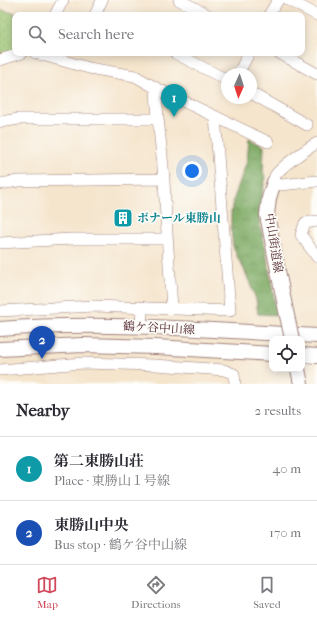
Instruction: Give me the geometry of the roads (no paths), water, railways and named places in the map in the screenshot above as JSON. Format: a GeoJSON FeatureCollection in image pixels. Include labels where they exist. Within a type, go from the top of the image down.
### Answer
{"type":"FeatureCollection","features":[{"type":"Feature","properties":{"kind":"street"},"geometry":{"type":"LineString","coordinates":[[57,12],[63,0]]}},
{"type":"Feature","properties":{"kind":"street"},"geometry":{"type":"LineString","coordinates":[[99,12],[102,0]]}},
{"type":"Feature","properties":{"kind":"street"},"geometry":{"type":"LineString","coordinates":[[179,0],[202,12]]}},
{"type":"Feature","properties":{"kind":"street"},"geometry":{"type":"LineString","coordinates":[[271,12],[278,0]]}},
{"type":"Feature","properties":{"kind":"street"},"geometry":{"type":"LineString","coordinates":[[288,0],[317,15]]}},
{"type":"Feature","properties":{"kind":"street"},"geometry":{"type":"LineString","coordinates":[[0,60],[13,56]]}},
{"type":"Feature","properties":{"kind":"street"},"geometry":{"type":"LineString","coordinates":[[45,56],[89,68],[135,76],[156,88],[268,142]]}},
{"type":"Feature","properties":{"kind":"street"},"geometry":{"type":"LineString","coordinates":[[181,56],[221,77]]}},
{"type":"Feature","properties":{"kind":"street"},"geometry":{"type":"LineString","coordinates":[[241,68],[247,56]]}},
{"type":"Feature","properties":{"kind":"street"},"geometry":{"type":"LineString","coordinates":[[284,56],[317,74]]}},
{"type":"Feature","properties":{"kind":"street"},"geometry":{"type":"LineString","coordinates":[[156,88],[157,119],[164,179],[166,239],[172,308]]}},
{"type":"Feature","properties":{"kind":"street"},"geometry":{"type":"LineString","coordinates":[[257,96],[307,125]]}},
{"type":"Feature","properties":{"kind":"street"},"geometry":{"type":"LineString","coordinates":[[0,311],[94,306],[230,311],[215,116]]}},
{"type":"Feature","properties":{"kind":"street"},"geometry":{"type":"LineString","coordinates":[[0,122],[18,119],[157,119]]}},
{"type":"Feature","properties":{"kind":"street","name":"中山街道線"},"geometry":{"type":"LineString","coordinates":[[291,336],[267,215],[269,198],[275,176],[299,155],[317,142]]}},
{"type":"Feature","properties":{"kind":"street"},"geometry":{"type":"LineString","coordinates":[[0,184],[19,181],[164,179]]}},
{"type":"Feature","properties":{"kind":"street"},"geometry":{"type":"LineString","coordinates":[[274,182],[281,185],[317,181]]}},
{"type":"Feature","properties":{"kind":"street"},"geometry":{"type":"LineString","coordinates":[[317,221],[305,223],[301,235],[317,257]]}},
{"type":"Feature","properties":{"kind":"street"},"geometry":{"type":"LineString","coordinates":[[0,243],[71,239],[166,239]]}},
{"type":"Feature","properties":{"kind":"street"},"geometry":{"type":"LineString","coordinates":[[141,327],[142,307]]}},
{"type":"Feature","properties":{"kind":"street","name":"鶴ケ谷中山線"},"geometry":{"type":"LineString","coordinates":[[0,329],[104,326],[317,336]]}},
{"type":"Feature","properties":{"kind":"street"},"geometry":{"type":"LineString","coordinates":[[82,345],[83,363]]}},
{"type":"Feature","properties":{"kind":"street"},"geometry":{"type":"LineString","coordinates":[[0,349],[82,345],[156,347],[269,354]]}},
{"type":"Feature","properties":{"kind":"street"},"geometry":{"type":"LineString","coordinates":[[154,365],[156,347]]}},
{"type":"Feature","properties":{"kind":"street"},"geometry":{"type":"LineString","coordinates":[[305,355],[317,356]]}},
{"type":"Feature","properties":{"kind":"street"},"geometry":{"type":"LineString","coordinates":[[0,370],[83,363],[154,365],[224,370],[234,374],[235,384]]}},
{"type":"Feature","properties":{"kind":"place","name":"第二東勝山荘"},"geometry":{"type":"Point","coordinates":[174,117]}},
{"type":"Feature","properties":{"kind":"place","name":"ボナール東勝山"},"geometry":{"type":"Point","coordinates":[123,218]}},
{"type":"Feature","properties":{"kind":"place","name":"東勝山中央"},"geometry":{"type":"Point","coordinates":[42,359]}}]}
